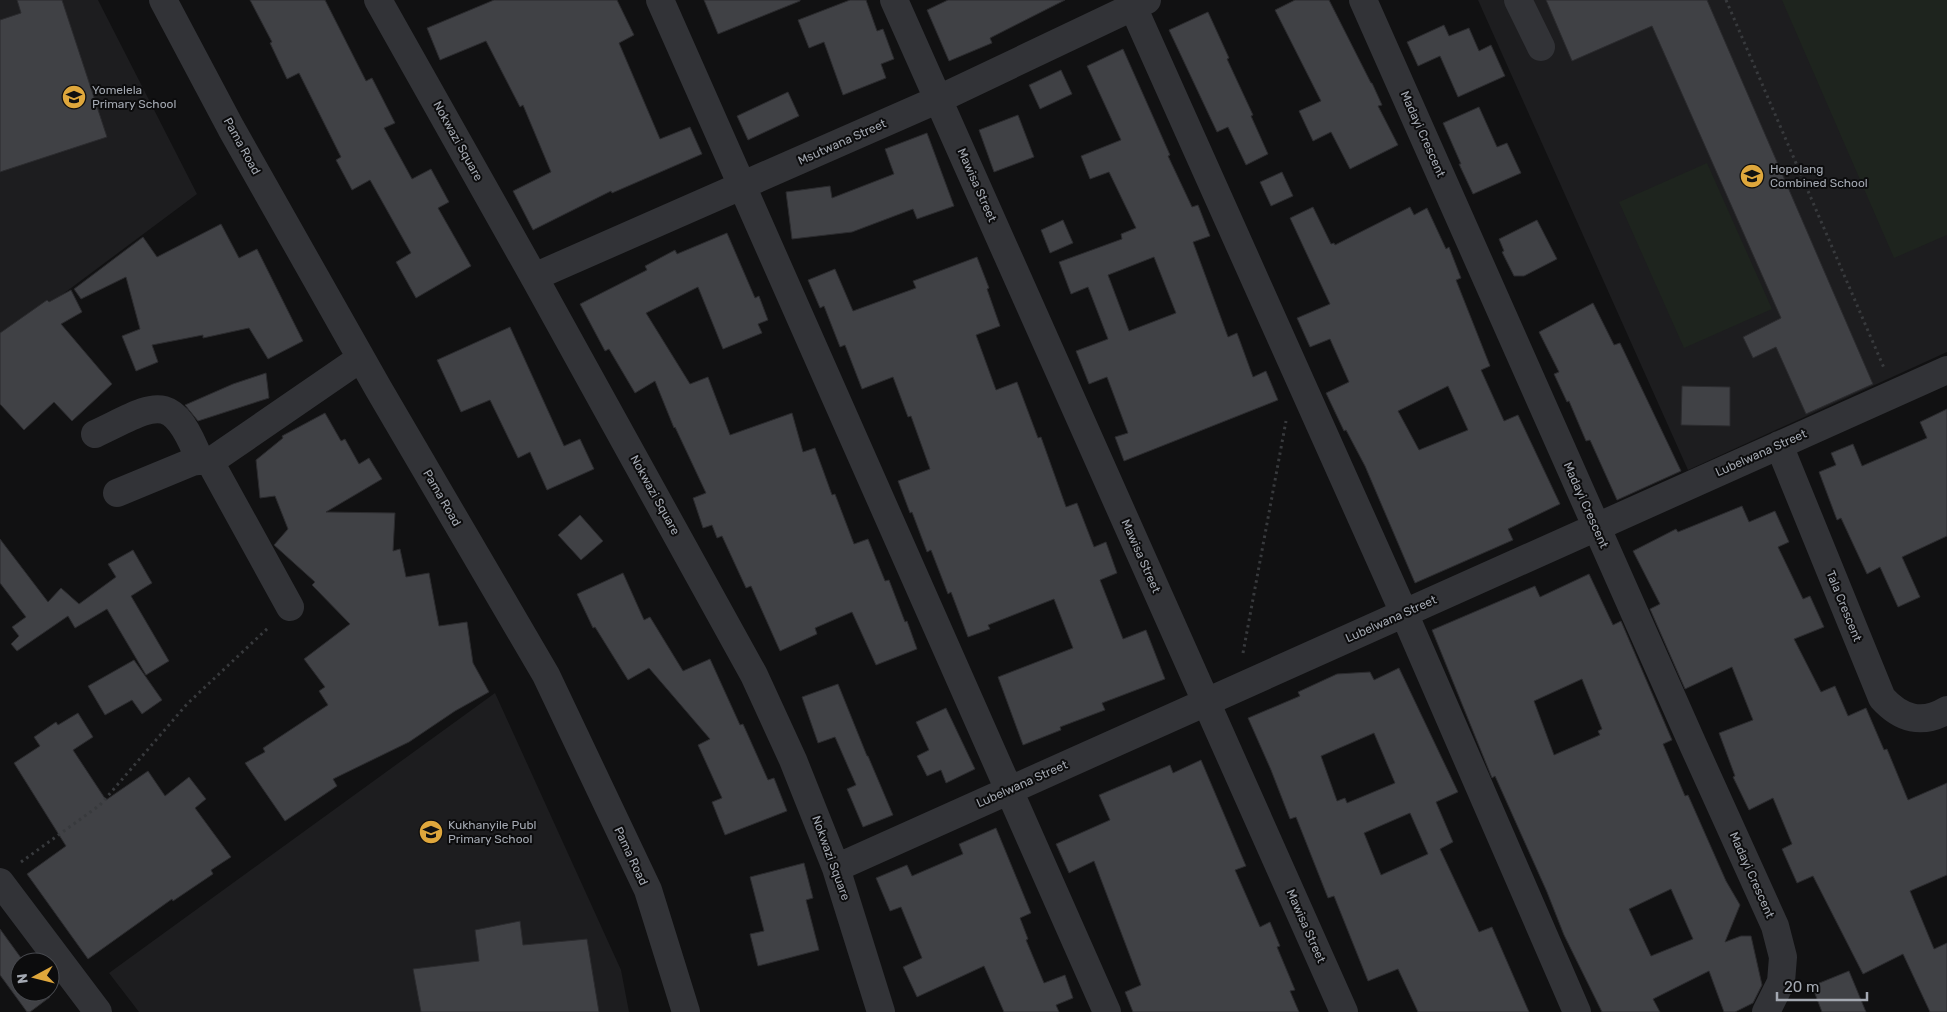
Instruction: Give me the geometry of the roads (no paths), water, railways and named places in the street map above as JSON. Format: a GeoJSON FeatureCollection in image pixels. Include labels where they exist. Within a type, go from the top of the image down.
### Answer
{"type":"FeatureCollection","features":[{"type":"Feature","properties":{"kind":"street","name":"Pama Road"},"geometry":{"type":"LineString","coordinates":[[163,0],[231,128],[361,358],[546,675],[648,890],[686,1012]]}},
{"type":"Feature","properties":{"kind":"street","name":"Nokwazi Square"},"geometry":{"type":"LineString","coordinates":[[378,0],[754,675],[794,760],[836,868],[881,1012]]}},
{"type":"Feature","properties":{"kind":"street"},"geometry":{"type":"LineString","coordinates":[[660,0],[1106,1012]]}},
{"type":"Feature","properties":{"kind":"street","name":"Mawisa Street"},"geometry":{"type":"LineString","coordinates":[[894,0],[1344,1012]]}},
{"type":"Feature","properties":{"kind":"street","name":"Madayi Crescent"},"geometry":{"type":"LineString","coordinates":[[1363,0],[1775,926],[1783,957],[1781,982],[1766,1012]]}},
{"type":"Feature","properties":{"kind":"street"},"geometry":{"type":"LineString","coordinates":[[1518,0],[1541,47]]}},
{"type":"Feature","properties":{"kind":"street"},"geometry":{"type":"LineString","coordinates":[[1137,2],[1577,1012]]}},
{"type":"Feature","properties":{"kind":"street","name":"Msutwana Street"},"geometry":{"type":"LineString","coordinates":[[534,277],[939,99],[1137,2]]}},
{"type":"Feature","properties":{"kind":"street"},"geometry":{"type":"LineString","coordinates":[[117,493],[192,462],[207,460],[361,358]]}},
{"type":"Feature","properties":{"kind":"street","name":"Lubelwana Street"},"geometry":{"type":"LineString","coordinates":[[836,868],[1947,370]]}},
{"type":"Feature","properties":{"kind":"street"},"geometry":{"type":"LineString","coordinates":[[95,434],[148,409],[165,409],[178,418],[214,469],[290,607]]}},
{"type":"Feature","properties":{"kind":"street","name":"Tala Crescent"},"geometry":{"type":"LineString","coordinates":[[1779,446],[1882,698],[1892,710],[1907,717],[1922,718],[1939,715],[1947,710]]}},
{"type":"Feature","properties":{"kind":"street"},"geometry":{"type":"LineString","coordinates":[[8,874],[98,1012]]}},
{"type":"Feature","properties":{"kind":"place","name":"Yomelela Primary School"},"geometry":{"type":"Point","coordinates":[74,97]}},
{"type":"Feature","properties":{"kind":"place","name":"Hopolang Combined School"},"geometry":{"type":"Point","coordinates":[1752,176]}},
{"type":"Feature","properties":{"kind":"place","name":"Kukhanyile Publ Primary School"},"geometry":{"type":"Point","coordinates":[431,832]}}]}
